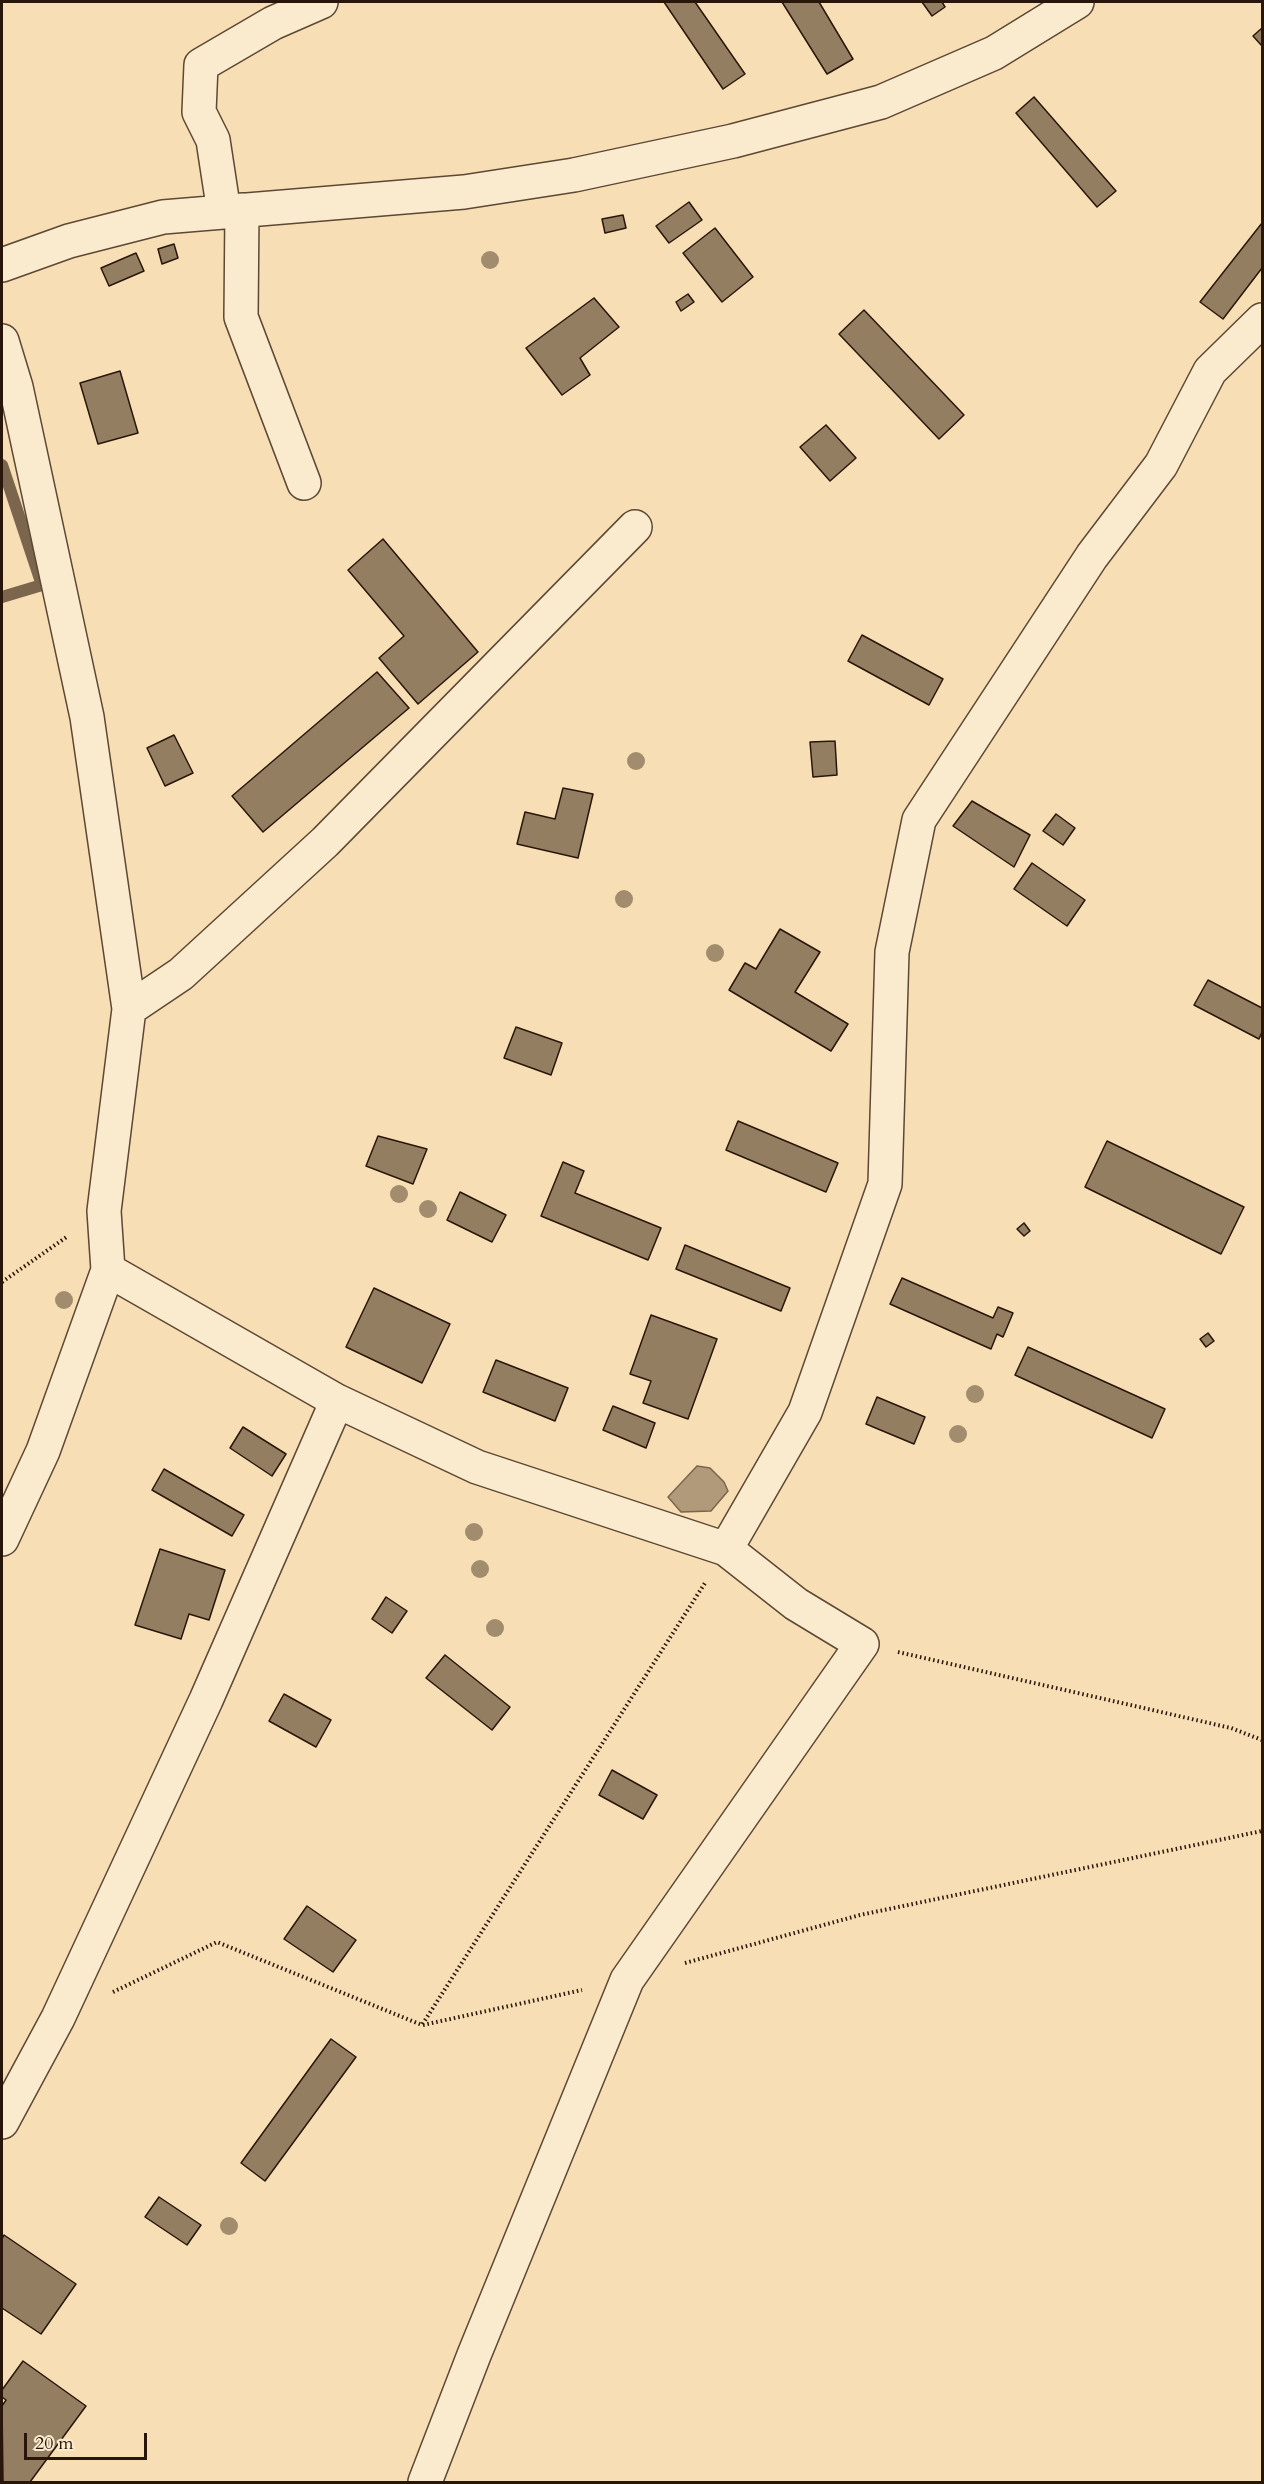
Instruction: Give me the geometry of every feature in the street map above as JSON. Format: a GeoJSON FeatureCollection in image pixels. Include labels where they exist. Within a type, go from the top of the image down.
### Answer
{"type":"FeatureCollection","features":[{"type":"Feature","properties":{"kind":"street"},"geometry":{"type":"LineString","coordinates":[[304,483],[241,316],[233,211],[213,140],[199,112],[201,65],[273,23],[321,2]]}},
{"type":"Feature","properties":{"kind":"street"},"geometry":{"type":"LineString","coordinates":[[2,265],[69,241],[163,218],[464,192],[574,174],[733,141],[881,102],[994,53],[1077,2]]}},
{"type":"Feature","properties":{"kind":"street"},"geometry":{"type":"LineString","coordinates":[[726,1549],[805,1412],[885,1184],[892,952],[919,820],[1092,556],[1161,465],[1210,371],[1263,320]]}},
{"type":"Feature","properties":{"kind":"street"},"geometry":{"type":"LineString","coordinates":[[2,341],[16,387],[87,717],[129,1009],[104,1211],[108,1270],[43,1451],[2,1539]]}},
{"type":"Feature","properties":{"kind":"street"},"geometry":{"type":"LineString","coordinates":[[129,1009],[181,974],[325,842],[635,527]]}},
{"type":"Feature","properties":{"kind":"street"},"geometry":{"type":"LineString","coordinates":[[108,1270],[337,1401],[477,1467],[726,1549],[796,1604],[862,1644],[627,1980],[425,2482]]}},
{"type":"Feature","properties":{"kind":"street"},"geometry":{"type":"LineString","coordinates":[[2,2122],[58,2018],[203,1708],[337,1401]]}},
{"type":"Feature","properties":{"kind":"path"},"geometry":{"type":"LineString","coordinates":[[2,1282],[104,1211]]}},
{"type":"Feature","properties":{"kind":"path"},"geometry":{"type":"LineString","coordinates":[[422,2025],[726,1549]]}},
{"type":"Feature","properties":{"kind":"path"},"geometry":{"type":"LineString","coordinates":[[862,1644],[1231,1728],[1263,1740]]}},
{"type":"Feature","properties":{"kind":"path"},"geometry":{"type":"LineString","coordinates":[[682,1964],[860,1915],[1263,1831]]}},
{"type":"Feature","properties":{"kind":"path"},"geometry":{"type":"LineString","coordinates":[[111,1993],[217,1942],[422,2025],[627,1980]]}},
{"type":"Feature","properties":{"kind":"shaded area"},"geometry":{"type":"Polygon","coordinates":[[[697,1466],[710,1468],[724,1482],[728,1491],[711,1511],[681,1512],[668,1497],[697,1466]]]}},
{"type":"Feature","properties":{"kind":"building"},"geometry":{"type":"Polygon","coordinates":[[[664,2],[695,2],[745,74],[723,89],[664,2]]]}},
{"type":"Feature","properties":{"kind":"building"},"geometry":{"type":"Polygon","coordinates":[[[782,2],[819,2],[853,59],[827,74],[782,2]]]}},
{"type":"Feature","properties":{"kind":"building"},"geometry":{"type":"Polygon","coordinates":[[[922,2],[942,2],[945,7],[932,16],[922,2]]]}},
{"type":"Feature","properties":{"kind":"building"},"geometry":{"type":"Polygon","coordinates":[[[1262,28],[1262,46],[1253,36],[1262,28]]]}},
{"type":"Feature","properties":{"kind":"building"},"geometry":{"type":"Polygon","coordinates":[[[1034,97],[1116,191],[1097,207],[1016,113],[1034,97]]]}},
{"type":"Feature","properties":{"kind":"building"},"geometry":{"type":"Polygon","coordinates":[[[689,202],[702,220],[669,243],[656,226],[689,202]]]}},
{"type":"Feature","properties":{"kind":"building"},"geometry":{"type":"Polygon","coordinates":[[[623,215],[626,228],[605,233],[602,219],[623,215]]]}},
{"type":"Feature","properties":{"kind":"building"},"geometry":{"type":"Polygon","coordinates":[[[1262,223],[1262,268],[1223,319],[1200,302],[1262,223]]]}},
{"type":"Feature","properties":{"kind":"building"},"geometry":{"type":"Polygon","coordinates":[[[715,228],[753,277],[722,302],[683,253],[715,228]]]}},
{"type":"Feature","properties":{"kind":"building"},"geometry":{"type":"Polygon","coordinates":[[[174,244],[178,258],[162,264],[158,249],[174,244]]]}},
{"type":"Feature","properties":{"kind":"building"},"geometry":{"type":"Polygon","coordinates":[[[136,253],[144,271],[109,286],[101,268],[136,253]]]}},
{"type":"Feature","properties":{"kind":"building"},"geometry":{"type":"Polygon","coordinates":[[[688,294],[694,302],[681,311],[676,302],[688,294]]]}},
{"type":"Feature","properties":{"kind":"building"},"geometry":{"type":"Polygon","coordinates":[[[594,298],[619,327],[580,358],[590,375],[562,395],[526,348],[594,298]]]}},
{"type":"Feature","properties":{"kind":"building"},"geometry":{"type":"Polygon","coordinates":[[[864,310],[964,415],[939,439],[839,334],[864,310]]]}},
{"type":"Feature","properties":{"kind":"building"},"geometry":{"type":"Polygon","coordinates":[[[120,371],[138,433],[98,444],[80,383],[120,371]]]}},
{"type":"Feature","properties":{"kind":"building"},"geometry":{"type":"Polygon","coordinates":[[[826,425],[856,458],[830,481],[800,447],[826,425]]]}},
{"type":"Feature","properties":{"kind":"building"},"geometry":{"type":"Polygon","coordinates":[[[383,539],[478,652],[418,704],[379,658],[404,636],[348,570],[383,539]]]}},
{"type":"Feature","properties":{"kind":"building"},"geometry":{"type":"Polygon","coordinates":[[[862,635],[943,679],[929,705],[848,661],[862,635]]]}},
{"type":"Feature","properties":{"kind":"building"},"geometry":{"type":"Polygon","coordinates":[[[377,672],[409,708],[263,832],[232,796],[377,672]]]}},
{"type":"Feature","properties":{"kind":"building"},"geometry":{"type":"Polygon","coordinates":[[[174,735],[193,773],[165,786],[147,748],[174,735]]]}},
{"type":"Feature","properties":{"kind":"building"},"geometry":{"type":"Polygon","coordinates":[[[835,741],[837,775],[813,777],[810,742],[835,741]]]}},
{"type":"Feature","properties":{"kind":"building"},"geometry":{"type":"Polygon","coordinates":[[[563,788],[593,794],[578,858],[517,844],[525,812],[555,819],[563,788]]]}},
{"type":"Feature","properties":{"kind":"building"},"geometry":{"type":"Polygon","coordinates":[[[972,801],[1030,835],[1014,867],[953,826],[972,801]]]}},
{"type":"Feature","properties":{"kind":"building"},"geometry":{"type":"Polygon","coordinates":[[[1056,814],[1075,828],[1063,845],[1043,831],[1056,814]]]}},
{"type":"Feature","properties":{"kind":"building"},"geometry":{"type":"Polygon","coordinates":[[[1032,863],[1085,900],[1067,926],[1014,889],[1032,863]]]}},
{"type":"Feature","properties":{"kind":"building"},"geometry":{"type":"Polygon","coordinates":[[[780,929],[820,952],[795,992],[848,1024],[831,1051],[729,990],[745,963],[756,969],[780,929]]]}},
{"type":"Feature","properties":{"kind":"building"},"geometry":{"type":"Polygon","coordinates":[[[1208,980],[1262,1008],[1262,1032],[1259,1039],[1194,1005],[1208,980]]]}},
{"type":"Feature","properties":{"kind":"building"},"geometry":{"type":"Polygon","coordinates":[[[516,1027],[562,1043],[551,1075],[504,1058],[516,1027]]]}},
{"type":"Feature","properties":{"kind":"building"},"geometry":{"type":"Polygon","coordinates":[[[738,1121],[838,1163],[826,1192],[726,1150],[738,1121]]]}},
{"type":"Feature","properties":{"kind":"building"},"geometry":{"type":"Polygon","coordinates":[[[378,1136],[427,1149],[413,1184],[366,1166],[378,1136]]]}},
{"type":"Feature","properties":{"kind":"building"},"geometry":{"type":"Polygon","coordinates":[[[1107,1141],[1244,1207],[1221,1254],[1085,1187],[1107,1141]]]}},
{"type":"Feature","properties":{"kind":"building"},"geometry":{"type":"Polygon","coordinates":[[[563,1162],[584,1171],[575,1193],[661,1228],[648,1260],[541,1216],[563,1162]]]}},
{"type":"Feature","properties":{"kind":"building"},"geometry":{"type":"Polygon","coordinates":[[[460,1192],[506,1215],[492,1242],[447,1220],[460,1192]]]}},
{"type":"Feature","properties":{"kind":"building"},"geometry":{"type":"Polygon","coordinates":[[[1024,1223],[1030,1231],[1024,1236],[1017,1229],[1024,1223]]]}},
{"type":"Feature","properties":{"kind":"building"},"geometry":{"type":"Polygon","coordinates":[[[685,1245],[790,1288],[781,1311],[676,1269],[685,1245]]]}},
{"type":"Feature","properties":{"kind":"building"},"geometry":{"type":"Polygon","coordinates":[[[902,1278],[993,1318],[998,1307],[1013,1313],[1003,1337],[997,1334],[991,1349],[890,1304],[902,1278]]]}},
{"type":"Feature","properties":{"kind":"building"},"geometry":{"type":"Polygon","coordinates":[[[374,1288],[450,1324],[422,1383],[346,1347],[374,1288]]]}},
{"type":"Feature","properties":{"kind":"building"},"geometry":{"type":"Polygon","coordinates":[[[651,1315],[717,1339],[688,1419],[643,1403],[651,1381],[630,1374],[651,1315]]]}},
{"type":"Feature","properties":{"kind":"building"},"geometry":{"type":"Polygon","coordinates":[[[1208,1333],[1214,1341],[1206,1347],[1200,1339],[1208,1333]]]}},
{"type":"Feature","properties":{"kind":"building"},"geometry":{"type":"Polygon","coordinates":[[[1028,1347],[1165,1409],[1152,1438],[1015,1375],[1028,1347]]]}},
{"type":"Feature","properties":{"kind":"building"},"geometry":{"type":"Polygon","coordinates":[[[496,1360],[568,1388],[555,1421],[483,1392],[496,1360]]]}},
{"type":"Feature","properties":{"kind":"building"},"geometry":{"type":"Polygon","coordinates":[[[877,1397],[925,1417],[914,1444],[866,1424],[877,1397]]]}},
{"type":"Feature","properties":{"kind":"building"},"geometry":{"type":"Polygon","coordinates":[[[613,1406],[655,1423],[646,1448],[603,1430],[613,1406]]]}},
{"type":"Feature","properties":{"kind":"building"},"geometry":{"type":"Polygon","coordinates":[[[243,1427],[286,1454],[272,1476],[230,1448],[243,1427]]]}},
{"type":"Feature","properties":{"kind":"building"},"geometry":{"type":"Polygon","coordinates":[[[164,1469],[244,1515],[232,1536],[152,1490],[164,1469]]]}},
{"type":"Feature","properties":{"kind":"building"},"geometry":{"type":"Polygon","coordinates":[[[160,1549],[225,1570],[209,1620],[189,1614],[181,1639],[135,1625],[160,1549]]]}},
{"type":"Feature","properties":{"kind":"building"},"geometry":{"type":"Polygon","coordinates":[[[386,1597],[407,1611],[392,1633],[372,1619],[386,1597]]]}},
{"type":"Feature","properties":{"kind":"building"},"geometry":{"type":"Polygon","coordinates":[[[445,1655],[510,1707],[492,1730],[426,1678],[445,1655]]]}},
{"type":"Feature","properties":{"kind":"building"},"geometry":{"type":"Polygon","coordinates":[[[284,1694],[331,1720],[316,1747],[269,1721],[284,1694]]]}},
{"type":"Feature","properties":{"kind":"building"},"geometry":{"type":"Polygon","coordinates":[[[612,1770],[657,1795],[643,1819],[599,1795],[612,1770]]]}},
{"type":"Feature","properties":{"kind":"building"},"geometry":{"type":"Polygon","coordinates":[[[307,1906],[356,1940],[333,1972],[284,1939],[307,1906]]]}},
{"type":"Feature","properties":{"kind":"building"},"geometry":{"type":"Polygon","coordinates":[[[331,2039],[356,2057],[265,2181],[241,2163],[331,2039]]]}},
{"type":"Feature","properties":{"kind":"building"},"geometry":{"type":"Polygon","coordinates":[[[159,2197],[201,2225],[187,2245],[145,2217],[159,2197]]]}},
{"type":"Feature","properties":{"kind":"building"},"geometry":{"type":"Polygon","coordinates":[[[4,2235],[76,2284],[41,2334],[2,2308],[2,2239],[4,2235]]]}},
{"type":"Feature","properties":{"kind":"building"},"geometry":{"type":"Polygon","coordinates":[[[23,2361],[86,2406],[30,2482],[3,2482],[2,2406],[6,2400],[2,2397],[2,2390],[23,2361]]]}},
{"type":"Feature","properties":{"kind":"waterway"},"geometry":{"type":"LineString","coordinates":[[2,465],[42,585],[2,597]]}}]}
